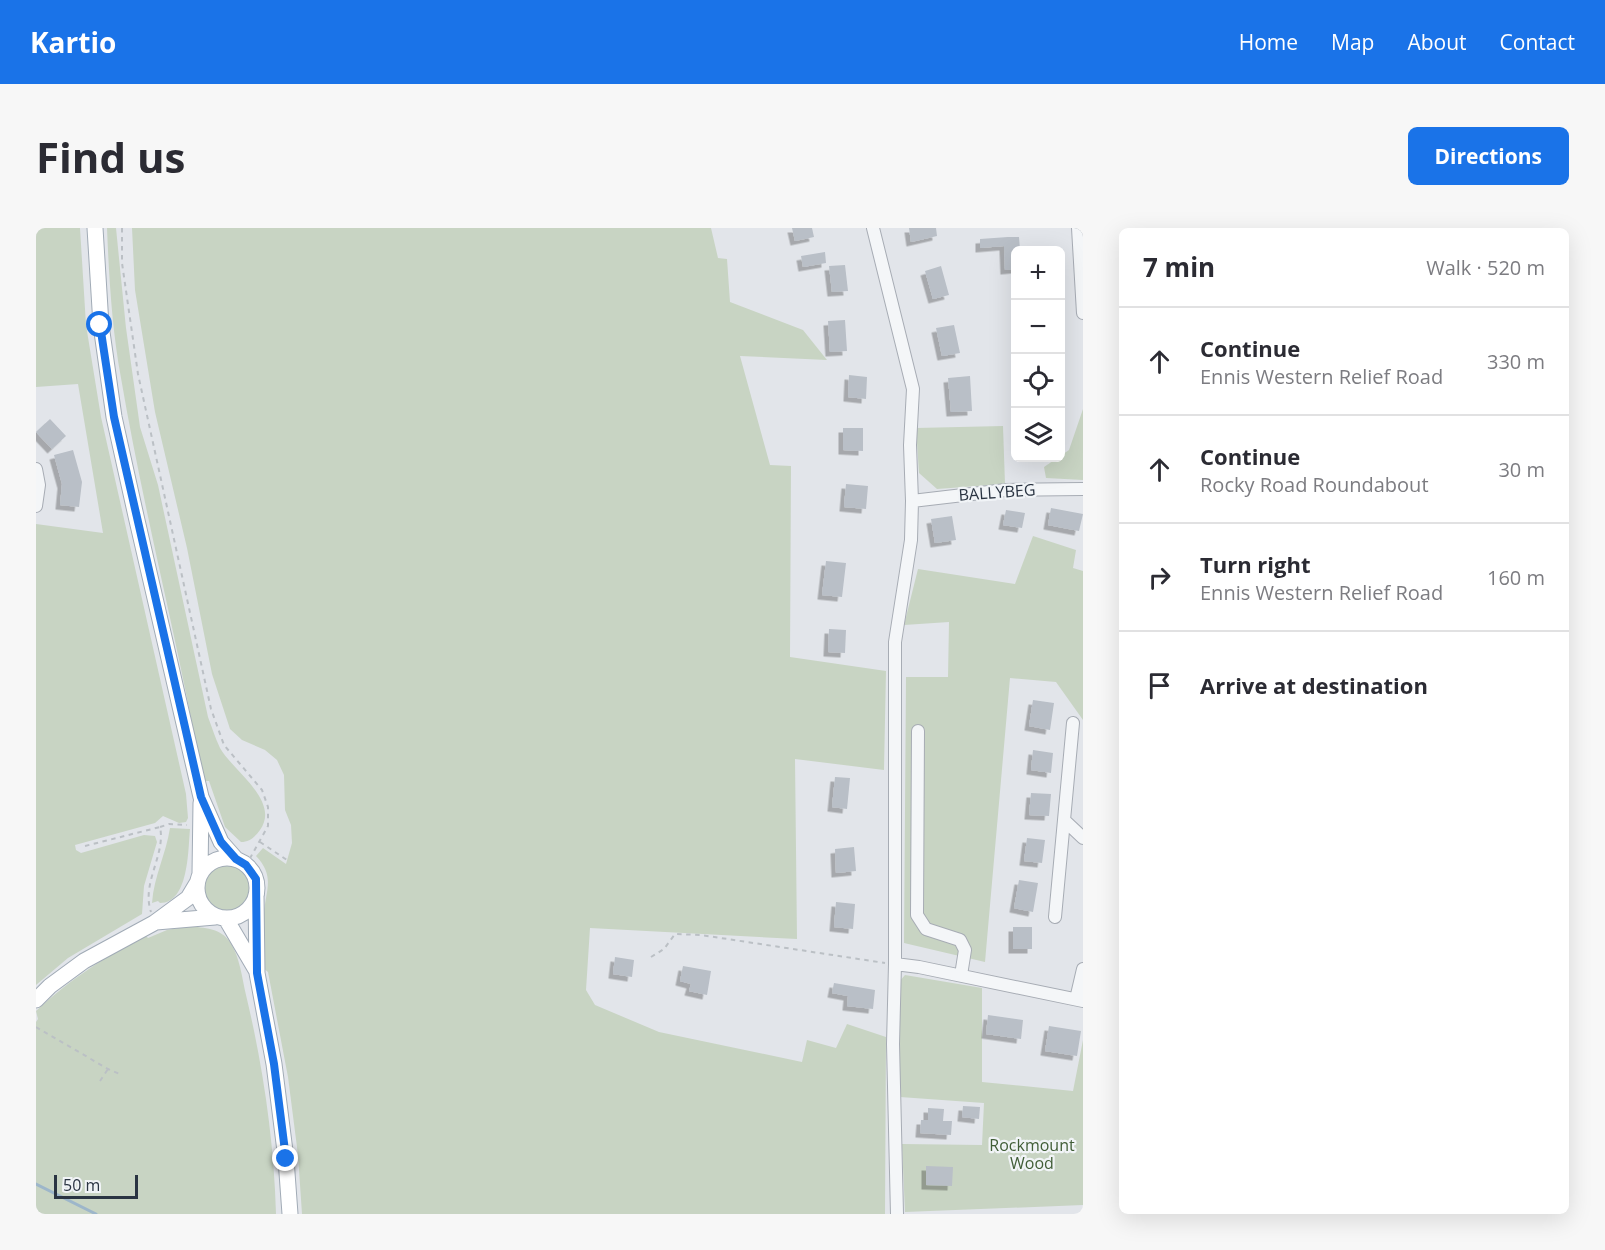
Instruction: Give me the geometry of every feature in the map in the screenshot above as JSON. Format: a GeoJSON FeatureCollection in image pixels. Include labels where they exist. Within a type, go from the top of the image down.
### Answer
{"type":"FeatureCollection","features":[{"type":"Feature","properties":{"kind":"main road"},"geometry":{"type":"LineString","coordinates":[[95,228],[100,325],[114,417],[201,797],[221,842],[256,879],[257,973],[274,1064],[286,1159],[290,1214]]}},
{"type":"Feature","properties":{"kind":"main road"},"geometry":{"type":"LineString","coordinates":[[201,797],[196,893],[200,903],[207,911],[220,918],[257,973]]}},
{"type":"Feature","properties":{"kind":"main road"},"geometry":{"type":"LineString","coordinates":[[36,1000],[50,986],[84,961],[154,923],[188,898],[207,865],[226,858],[241,862]]}},
{"type":"Feature","properties":{"kind":"main road"},"geometry":{"type":"LineString","coordinates":[[154,923],[236,917],[245,913],[252,905],[256,895]]}},
{"type":"Feature","properties":{"kind":"street"},"geometry":{"type":"LineString","coordinates":[[873,228],[913,389],[910,445],[911,540],[894,642],[895,964],[893,1044],[897,1214]]}},
{"type":"Feature","properties":{"kind":"street"},"geometry":{"type":"LineString","coordinates":[[1078,228],[1083,313]]}},
{"type":"Feature","properties":{"kind":"street"},"geometry":{"type":"LineString","coordinates":[[36,469],[39,485],[36,506]]}},
{"type":"Feature","properties":{"kind":"street","name":"BALLYBEG"},"geometry":{"type":"LineString","coordinates":[[912,501],[1006,490],[1083,489]]}},
{"type":"Feature","properties":{"kind":"street"},"geometry":{"type":"LineString","coordinates":[[1054,917],[1074,723]]}},
{"type":"Feature","properties":{"kind":"street"},"geometry":{"type":"LineString","coordinates":[[918,731],[917,915],[926,929],[960,940],[965,951],[962,975]]}},
{"type":"Feature","properties":{"kind":"street"},"geometry":{"type":"LineString","coordinates":[[1064,820],[1083,838]]}},
{"type":"Feature","properties":{"kind":"street"},"geometry":{"type":"LineString","coordinates":[[895,964],[962,975],[1079,1000],[1083,969]]}},
{"type":"Feature","properties":{"kind":"path"},"geometry":{"type":"LineString","coordinates":[[122,228],[122,263],[138,374],[211,709],[224,745],[262,790],[268,807],[268,826],[260,842],[241,862]]}},
{"type":"Feature","properties":{"kind":"path"},"geometry":{"type":"LineString","coordinates":[[86,846],[169,824],[192,825]]}},
{"type":"Feature","properties":{"kind":"path"},"geometry":{"type":"LineString","coordinates":[[154,923],[148,905],[149,886],[163,838],[160,826]]}},
{"type":"Feature","properties":{"kind":"path"},"geometry":{"type":"LineString","coordinates":[[260,842],[287,860]]}},
{"type":"Feature","properties":{"kind":"path"},"geometry":{"type":"LineString","coordinates":[[651,957],[664,949],[675,934],[683,934],[895,964]]}},
{"type":"Feature","properties":{"kind":"path"},"geometry":{"type":"LineString","coordinates":[[36,1027],[122,1075]]}},
{"type":"Feature","properties":{"kind":"path"},"geometry":{"type":"LineString","coordinates":[[100,1081],[108,1068]]}},
{"type":"Feature","properties":{"kind":"green space"},"geometry":{"type":"Polygon","coordinates":[[[36,228],[80,228],[86,325],[101,417],[186,794],[188,818],[186,822],[179,823],[163,816],[155,823],[75,845],[76,850],[81,853],[144,835],[155,836],[157,842],[144,886],[142,914],[68,958],[36,985],[36,524],[103,533],[78,384],[36,387],[36,228]]]}},
{"type":"Feature","properties":{"kind":"green space"},"geometry":{"type":"Polygon","coordinates":[[[107,228],[116,228],[126,328],[140,427],[158,485],[208,717],[220,748],[252,786],[264,808],[265,819],[260,830],[252,839],[244,842],[241,842],[225,827],[209,781],[203,781],[121,378],[111,303],[107,228]]]}},
{"type":"Feature","properties":{"kind":"green space"},"geometry":{"type":"Polygon","coordinates":[[[132,228],[711,228],[718,258],[727,259],[730,302],[803,330],[827,360],[740,356],[770,465],[791,466],[790,657],[886,671],[884,770],[795,759],[797,939],[590,928],[586,990],[595,1005],[659,1032],[802,1062],[807,1040],[836,1048],[847,1024],[886,1037],[885,1214],[302,1214],[298,1155],[288,1077],[268,972],[262,967],[263,921],[268,878],[256,856],[263,848],[286,864],[292,843],[291,825],[285,810],[284,775],[277,760],[265,750],[242,740],[230,729],[212,674],[187,548],[155,412],[135,290],[132,228]]]}},
{"type":"Feature","properties":{"kind":"green space"},"geometry":{"type":"Polygon","coordinates":[[[1083,409],[1083,480],[1046,478],[1044,467],[1051,462],[1065,462],[1065,453],[1069,450],[1083,409]]]}},
{"type":"Feature","properties":{"kind":"green space"},"geometry":{"type":"Polygon","coordinates":[[[1003,426],[1005,484],[937,489],[919,473],[916,428],[1003,426]]]}},
{"type":"Feature","properties":{"kind":"green space"},"geometry":{"type":"Polygon","coordinates":[[[1033,536],[1076,550],[1073,568],[1083,571],[1083,720],[1056,682],[1010,678],[985,962],[904,943],[906,677],[948,677],[949,622],[904,625],[918,569],[1015,584],[1033,536]]]}},
{"type":"Feature","properties":{"kind":"green space"},"geometry":{"type":"Polygon","coordinates":[[[170,828],[190,829],[185,874],[177,894],[170,901],[152,903],[155,884],[170,828]]]}},
{"type":"Feature","properties":{"kind":"green space"},"geometry":{"type":"Polygon","coordinates":[[[222,864],[232,864],[244,871],[251,883],[251,893],[244,905],[232,912],[222,912],[207,901],[203,893],[203,883],[214,868],[222,864]]]}},
{"type":"Feature","properties":{"kind":"green space"},"geometry":{"type":"Polygon","coordinates":[[[189,926],[222,934],[230,942],[238,961],[258,1049],[267,1104],[276,1214],[36,1214],[36,1022],[38,1019],[36,1011],[88,970],[145,935],[148,938],[167,930],[189,926]]]}},
{"type":"Feature","properties":{"kind":"green space","name":"Rockmount Wood"},"geometry":{"type":"Polygon","coordinates":[[[905,975],[982,988],[982,1082],[1073,1091],[1083,1040],[1083,1205],[905,1212],[902,1144],[982,1145],[984,1103],[900,1097],[899,982],[905,975]]]}},
{"type":"Feature","properties":{"kind":"building"},"geometry":{"type":"Polygon","coordinates":[[[792,228],[812,228],[814,237],[795,241],[792,228]]]}},
{"type":"Feature","properties":{"kind":"building"},"geometry":{"type":"Polygon","coordinates":[[[909,228],[936,228],[937,236],[911,242],[909,228]]]}},
{"type":"Feature","properties":{"kind":"building"},"geometry":{"type":"Polygon","coordinates":[[[1019,237],[1020,246],[1011,246],[1011,269],[1005,270],[1004,246],[980,248],[980,239],[1019,237]]]}},
{"type":"Feature","properties":{"kind":"building"},"geometry":{"type":"Polygon","coordinates":[[[825,252],[826,263],[803,267],[801,256],[825,252]]]}},
{"type":"Feature","properties":{"kind":"building"},"geometry":{"type":"Polygon","coordinates":[[[845,265],[848,291],[832,292],[829,266],[845,265]]]}},
{"type":"Feature","properties":{"kind":"building"},"geometry":{"type":"Polygon","coordinates":[[[941,266],[949,295],[933,299],[925,271],[941,266]]]}},
{"type":"Feature","properties":{"kind":"building"},"geometry":{"type":"Polygon","coordinates":[[[845,320],[847,351],[830,352],[828,321],[845,320]]]}},
{"type":"Feature","properties":{"kind":"building"},"geometry":{"type":"Polygon","coordinates":[[[954,325],[960,353],[942,356],[936,328],[954,325]]]}},
{"type":"Feature","properties":{"kind":"building"},"geometry":{"type":"Polygon","coordinates":[[[849,375],[867,377],[866,399],[848,397],[849,375]]]}},
{"type":"Feature","properties":{"kind":"building"},"geometry":{"type":"Polygon","coordinates":[[[970,376],[972,411],[951,412],[948,378],[970,376]]]}},
{"type":"Feature","properties":{"kind":"building"},"geometry":{"type":"Polygon","coordinates":[[[50,419],[66,436],[52,449],[36,432],[50,419]]]}},
{"type":"Feature","properties":{"kind":"building"},"geometry":{"type":"Polygon","coordinates":[[[843,428],[863,428],[863,451],[843,450],[843,428]]]}},
{"type":"Feature","properties":{"kind":"building"},"geometry":{"type":"Polygon","coordinates":[[[73,450],[82,482],[79,507],[60,505],[62,484],[54,455],[73,450]]]}},
{"type":"Feature","properties":{"kind":"building"},"geometry":{"type":"Polygon","coordinates":[[[846,484],[868,486],[866,509],[844,507],[846,484]]]}},
{"type":"Feature","properties":{"kind":"building"},"geometry":{"type":"Polygon","coordinates":[[[1051,508],[1083,514],[1079,531],[1048,525],[1051,508]]]}},
{"type":"Feature","properties":{"kind":"building"},"geometry":{"type":"Polygon","coordinates":[[[1006,510],[1025,513],[1022,528],[1003,525],[1006,510]]]}},
{"type":"Feature","properties":{"kind":"building"},"geometry":{"type":"Polygon","coordinates":[[[952,516],[956,540],[935,543],[931,519],[952,516]]]}},
{"type":"Feature","properties":{"kind":"building"},"geometry":{"type":"Polygon","coordinates":[[[826,561],[846,563],[842,597],[822,595],[826,561]]]}},
{"type":"Feature","properties":{"kind":"building"},"geometry":{"type":"Polygon","coordinates":[[[829,629],[846,630],[845,653],[828,652],[829,629]]]}},
{"type":"Feature","properties":{"kind":"building"},"geometry":{"type":"Polygon","coordinates":[[[1033,700],[1054,703],[1050,730],[1029,726],[1033,700]]]}},
{"type":"Feature","properties":{"kind":"building"},"geometry":{"type":"Polygon","coordinates":[[[1033,750],[1053,753],[1051,773],[1031,770],[1033,750]]]}},
{"type":"Feature","properties":{"kind":"building"},"geometry":{"type":"Polygon","coordinates":[[[835,777],[850,778],[847,809],[832,807],[835,777]]]}},
{"type":"Feature","properties":{"kind":"building"},"geometry":{"type":"Polygon","coordinates":[[[1031,793],[1051,794],[1049,816],[1029,815],[1031,793]]]}},
{"type":"Feature","properties":{"kind":"building"},"geometry":{"type":"Polygon","coordinates":[[[1027,838],[1045,840],[1042,863],[1024,861],[1027,838]]]}},
{"type":"Feature","properties":{"kind":"building"},"geometry":{"type":"Polygon","coordinates":[[[854,847],[856,871],[836,873],[835,849],[854,847]]]}},
{"type":"Feature","properties":{"kind":"building"},"geometry":{"type":"Polygon","coordinates":[[[1019,880],[1038,883],[1033,912],[1014,908],[1019,880]]]}},
{"type":"Feature","properties":{"kind":"building"},"geometry":{"type":"Polygon","coordinates":[[[836,902],[855,904],[853,929],[834,927],[836,902]]]}},
{"type":"Feature","properties":{"kind":"building"},"geometry":{"type":"Polygon","coordinates":[[[1013,927],[1032,927],[1032,949],[1013,949],[1013,927]]]}},
{"type":"Feature","properties":{"kind":"building"},"geometry":{"type":"Polygon","coordinates":[[[615,957],[634,960],[632,977],[613,974],[615,957]]]}},
{"type":"Feature","properties":{"kind":"building"},"geometry":{"type":"Polygon","coordinates":[[[683,966],[711,971],[707,995],[689,991],[691,984],[680,981],[683,966]]]}},
{"type":"Feature","properties":{"kind":"building"},"geometry":{"type":"Polygon","coordinates":[[[834,983],[875,990],[873,1009],[847,1006],[848,996],[832,993],[834,983]]]}},
{"type":"Feature","properties":{"kind":"building"},"geometry":{"type":"Polygon","coordinates":[[[988,1015],[1023,1020],[1021,1039],[986,1034],[988,1015]]]}},
{"type":"Feature","properties":{"kind":"building"},"geometry":{"type":"Polygon","coordinates":[[[1049,1026],[1081,1031],[1077,1056],[1045,1051],[1049,1026]]]}},
{"type":"Feature","properties":{"kind":"building"},"geometry":{"type":"Polygon","coordinates":[[[963,1106],[980,1107],[979,1119],[962,1117],[963,1106]]]}},
{"type":"Feature","properties":{"kind":"building"},"geometry":{"type":"Polygon","coordinates":[[[928,1108],[944,1109],[943,1121],[952,1121],[951,1135],[920,1133],[921,1120],[928,1120],[928,1108]]]}},
{"type":"Feature","properties":{"kind":"building"},"geometry":{"type":"Polygon","coordinates":[[[926,1166],[953,1167],[952,1186],[926,1185],[926,1166]]]}},
{"type":"Feature","properties":{"kind":"waterway"},"geometry":{"type":"LineString","coordinates":[[36,1184],[96,1214]]}},
{"type":"Feature","properties":{"kind":"route"},"geometry":{"type":"LineString","coordinates":[[100,325],[114,417],[201,797],[221,842],[236,859],[242,861],[252,871],[256,879],[257,973],[274,1064],[286,1159]]}}]}
